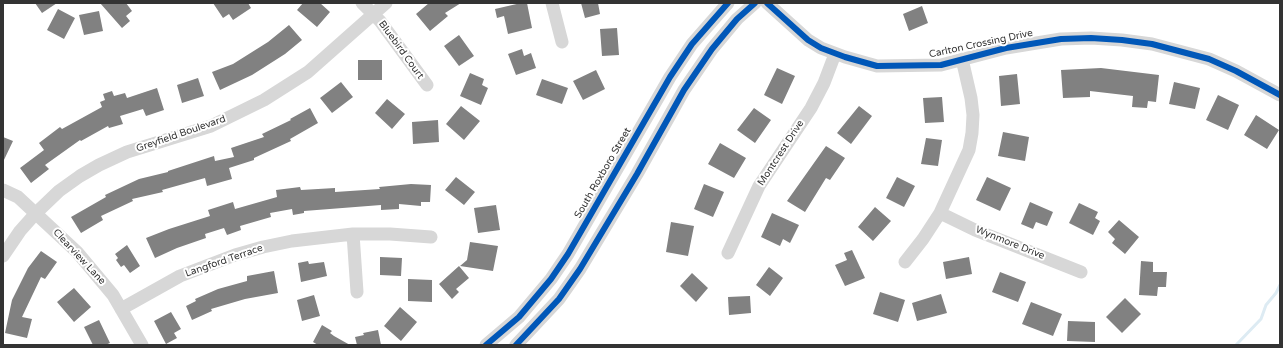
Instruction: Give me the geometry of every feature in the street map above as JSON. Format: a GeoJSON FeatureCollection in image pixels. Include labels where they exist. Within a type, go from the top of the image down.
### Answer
{"type":"FeatureCollection","features":[{"type":"Feature","properties":{"kind":"street","name":"Bluebird Court"},"geometry":{"type":"LineString","coordinates":[[362,3],[374,15],[427,85]]}},
{"type":"Feature","properties":{"kind":"street","name":"Greyfield Boulevard"},"geometry":{"type":"LineString","coordinates":[[3,256],[20,231],[59,191],[99,165],[127,152],[210,126],[240,113],[290,85],[323,60],[386,3]]}},
{"type":"Feature","properties":{"kind":"street"},"geometry":{"type":"LineString","coordinates":[[552,3],[562,42]]}},
{"type":"Feature","properties":{"kind":"street","name":"South Roxboro Street"},"geometry":{"type":"LineString","coordinates":[[486,345],[519,317],[551,279],[568,254],[670,77],[692,44],[728,3]]}},
{"type":"Feature","properties":{"kind":"street"},"geometry":{"type":"LineString","coordinates":[[502,332],[515,345],[558,299],[580,269],[637,174],[684,90],[712,49],[737,19],[755,3]]}},
{"type":"Feature","properties":{"kind":"street","name":"Carlton Crossing Drive"},"geometry":{"type":"LineString","coordinates":[[767,3],[808,40],[835,54],[877,66],[904,67],[941,65],[1006,48],[1042,41],[1091,38],[1122,40],[1152,44],[1209,60],[1236,70],[1280,94]]}},
{"type":"Feature","properties":{"kind":"street","name":"Montcrest Drive"},"geometry":{"type":"LineString","coordinates":[[728,253],[759,186],[811,108],[824,83],[835,54]]}},
{"type":"Feature","properties":{"kind":"street"},"geometry":{"type":"LineString","coordinates":[[905,262],[924,239],[940,212],[965,162],[972,133],[971,98],[962,59]]}},
{"type":"Feature","properties":{"kind":"street","name":"Clearview Lane"},"geometry":{"type":"LineString","coordinates":[[3,190],[18,197],[91,268],[121,309],[142,345]]}},
{"type":"Feature","properties":{"kind":"street","name":"Wynmore Drive"},"geometry":{"type":"LineString","coordinates":[[940,212],[975,230],[1081,272]]}},
{"type":"Feature","properties":{"kind":"street"},"geometry":{"type":"LineString","coordinates":[[353,234],[357,292]]}},
{"type":"Feature","properties":{"kind":"street","name":"Langford Terrace"},"geometry":{"type":"LineString","coordinates":[[121,309],[180,276],[235,254],[292,240],[353,234],[390,234],[431,237]]}},
{"type":"Feature","properties":{"kind":"building"},"geometry":{"type":"Polygon","coordinates":[[[35,3],[57,3],[42,13],[35,3]]]}},
{"type":"Feature","properties":{"kind":"building"},"geometry":{"type":"Polygon","coordinates":[[[100,3],[126,3],[132,11],[126,16],[130,21],[122,28],[100,3]]]}},
{"type":"Feature","properties":{"kind":"building"},"geometry":{"type":"Polygon","coordinates":[[[213,3],[248,3],[251,8],[233,20],[229,14],[223,18],[213,3]]]}},
{"type":"Feature","properties":{"kind":"building"},"geometry":{"type":"Polygon","coordinates":[[[303,3],[320,3],[330,12],[317,27],[297,10],[303,3]]]}},
{"type":"Feature","properties":{"kind":"building"},"geometry":{"type":"Polygon","coordinates":[[[429,3],[461,3],[445,13],[448,16],[430,31],[416,14],[429,3]]]}},
{"type":"Feature","properties":{"kind":"building"},"geometry":{"type":"Polygon","coordinates":[[[527,3],[532,28],[508,34],[504,16],[497,18],[495,9],[527,3]]]}},
{"type":"Feature","properties":{"kind":"building"},"geometry":{"type":"Polygon","coordinates":[[[581,3],[598,3],[600,14],[585,18],[581,3]]]}},
{"type":"Feature","properties":{"kind":"building"},"geometry":{"type":"Polygon","coordinates":[[[922,6],[928,23],[909,31],[903,14],[922,6]]]}},
{"type":"Feature","properties":{"kind":"building"},"geometry":{"type":"Polygon","coordinates":[[[58,9],[75,18],[64,39],[47,30],[58,9]]]}},
{"type":"Feature","properties":{"kind":"building"},"geometry":{"type":"Polygon","coordinates":[[[99,11],[103,31],[84,35],[79,15],[99,11]]]}},
{"type":"Feature","properties":{"kind":"building"},"geometry":{"type":"Polygon","coordinates":[[[289,25],[302,40],[285,54],[252,75],[220,90],[212,72],[233,64],[268,42],[289,25]]]}},
{"type":"Feature","properties":{"kind":"building"},"geometry":{"type":"Polygon","coordinates":[[[617,28],[619,55],[602,56],[600,29],[617,28]]]}},
{"type":"Feature","properties":{"kind":"building"},"geometry":{"type":"Polygon","coordinates":[[[459,35],[474,56],[459,66],[444,46],[459,35]]]}},
{"type":"Feature","properties":{"kind":"building"},"geometry":{"type":"Polygon","coordinates":[[[522,49],[524,56],[531,53],[536,68],[516,75],[508,54],[522,49]]]}},
{"type":"Feature","properties":{"kind":"building"},"geometry":{"type":"Polygon","coordinates":[[[358,60],[382,60],[382,80],[358,80],[358,60]]]}},
{"type":"Feature","properties":{"kind":"building"},"geometry":{"type":"Polygon","coordinates":[[[777,68],[795,76],[782,104],[764,95],[777,68]]]}},
{"type":"Feature","properties":{"kind":"building"},"geometry":{"type":"Polygon","coordinates":[[[1101,68],[1159,75],[1156,102],[1148,101],[1147,108],[1132,107],[1133,96],[1090,91],[1090,97],[1063,98],[1061,70],[1101,68]]]}},
{"type":"Feature","properties":{"kind":"building"},"geometry":{"type":"Polygon","coordinates":[[[596,70],[605,89],[583,100],[573,81],[596,70]]]}},
{"type":"Feature","properties":{"kind":"building"},"geometry":{"type":"Polygon","coordinates":[[[470,73],[484,79],[482,85],[488,88],[481,105],[460,96],[470,73]]]}},
{"type":"Feature","properties":{"kind":"building"},"geometry":{"type":"Polygon","coordinates":[[[1017,74],[1020,104],[1001,106],[999,76],[1017,74]]]}},
{"type":"Feature","properties":{"kind":"building"},"geometry":{"type":"Polygon","coordinates":[[[198,78],[204,96],[182,103],[177,85],[198,78]]]}},
{"type":"Feature","properties":{"kind":"building"},"geometry":{"type":"Polygon","coordinates":[[[542,79],[568,88],[562,104],[536,95],[542,79]]]}},
{"type":"Feature","properties":{"kind":"building"},"geometry":{"type":"Polygon","coordinates":[[[341,82],[353,97],[332,113],[320,98],[341,82]]]}},
{"type":"Feature","properties":{"kind":"building"},"geometry":{"type":"Polygon","coordinates":[[[1174,82],[1200,88],[1195,109],[1169,104],[1174,82]]]}},
{"type":"Feature","properties":{"kind":"building"},"geometry":{"type":"Polygon","coordinates":[[[157,88],[164,110],[146,116],[143,109],[120,116],[123,124],[109,128],[108,126],[81,141],[80,140],[45,165],[49,169],[31,183],[20,168],[44,150],[39,143],[60,127],[62,129],[102,107],[100,102],[105,100],[103,94],[112,91],[114,96],[125,93],[127,98],[157,88]]]}},
{"type":"Feature","properties":{"kind":"building"},"geometry":{"type":"Polygon","coordinates":[[[1218,95],[1239,105],[1228,130],[1206,120],[1218,95]]]}},
{"type":"Feature","properties":{"kind":"building"},"geometry":{"type":"Polygon","coordinates":[[[942,97],[944,122],[925,123],[923,98],[942,97]]]}},
{"type":"Feature","properties":{"kind":"building"},"geometry":{"type":"Polygon","coordinates":[[[387,99],[405,114],[392,129],[375,113],[387,99]]]}},
{"type":"Feature","properties":{"kind":"building"},"geometry":{"type":"Polygon","coordinates":[[[461,106],[480,121],[464,140],[446,124],[461,106]]]}},
{"type":"Feature","properties":{"kind":"building"},"geometry":{"type":"Polygon","coordinates":[[[859,106],[872,116],[851,144],[837,133],[859,106]]]}},
{"type":"Feature","properties":{"kind":"building"},"geometry":{"type":"Polygon","coordinates":[[[310,108],[318,123],[290,139],[291,141],[254,158],[254,160],[229,168],[232,179],[207,186],[205,178],[162,190],[163,192],[132,199],[133,201],[101,216],[103,220],[81,233],[71,217],[106,197],[105,195],[139,179],[168,172],[214,156],[215,161],[234,157],[231,148],[264,137],[262,134],[291,120],[290,119],[310,108]]]}},
{"type":"Feature","properties":{"kind":"building"},"geometry":{"type":"Polygon","coordinates":[[[754,108],[771,120],[755,143],[737,130],[754,108]]]}},
{"type":"Feature","properties":{"kind":"building"},"geometry":{"type":"Polygon","coordinates":[[[1256,115],[1279,130],[1267,149],[1244,135],[1256,115]]]}},
{"type":"Feature","properties":{"kind":"building"},"geometry":{"type":"Polygon","coordinates":[[[438,120],[439,142],[413,144],[412,122],[438,120]]]}},
{"type":"Feature","properties":{"kind":"building"},"geometry":{"type":"Polygon","coordinates":[[[1003,132],[1029,137],[1025,161],[998,156],[1003,132]]]}},
{"type":"Feature","properties":{"kind":"building"},"geometry":{"type":"Polygon","coordinates":[[[3,137],[13,141],[3,162],[3,137]]]}},
{"type":"Feature","properties":{"kind":"building"},"geometry":{"type":"Polygon","coordinates":[[[926,138],[942,140],[938,166],[921,164],[926,138]]]}},
{"type":"Feature","properties":{"kind":"building"},"geometry":{"type":"Polygon","coordinates":[[[720,143],[746,158],[734,178],[708,164],[720,143]]]}},
{"type":"Feature","properties":{"kind":"building"},"geometry":{"type":"Polygon","coordinates":[[[826,146],[845,158],[830,180],[826,178],[805,212],[787,201],[826,146]]]}},
{"type":"Feature","properties":{"kind":"building"},"geometry":{"type":"Polygon","coordinates":[[[456,177],[475,192],[464,205],[445,190],[456,177]]]}},
{"type":"Feature","properties":{"kind":"building"},"geometry":{"type":"Polygon","coordinates":[[[897,177],[915,186],[904,207],[886,198],[897,177]]]}},
{"type":"Feature","properties":{"kind":"building"},"geometry":{"type":"Polygon","coordinates":[[[987,177],[1011,188],[1000,211],[976,200],[987,177]]]}},
{"type":"Feature","properties":{"kind":"building"},"geometry":{"type":"Polygon","coordinates":[[[411,184],[431,185],[430,202],[421,202],[421,206],[399,204],[399,209],[381,210],[381,205],[304,211],[304,213],[293,215],[292,209],[270,213],[271,217],[240,226],[241,230],[227,235],[224,228],[205,234],[206,238],[177,248],[155,258],[146,238],[210,216],[208,210],[233,202],[235,209],[277,197],[276,190],[300,187],[301,190],[335,188],[335,192],[380,189],[379,187],[411,184]]]}},
{"type":"Feature","properties":{"kind":"building"},"geometry":{"type":"Polygon","coordinates":[[[704,184],[724,192],[713,217],[694,209],[704,184]]]}},
{"type":"Feature","properties":{"kind":"building"},"geometry":{"type":"Polygon","coordinates":[[[1030,202],[1053,212],[1047,226],[1036,222],[1033,229],[1021,224],[1030,202]]]}},
{"type":"Feature","properties":{"kind":"building"},"geometry":{"type":"Polygon","coordinates":[[[1079,203],[1098,212],[1095,218],[1100,221],[1093,235],[1069,223],[1079,203]]]}},
{"type":"Feature","properties":{"kind":"building"},"geometry":{"type":"Polygon","coordinates":[[[496,205],[500,230],[478,233],[474,208],[496,205]]]}},
{"type":"Feature","properties":{"kind":"building"},"geometry":{"type":"Polygon","coordinates":[[[875,207],[891,221],[873,241],[858,227],[875,207]]]}},
{"type":"Feature","properties":{"kind":"building"},"geometry":{"type":"Polygon","coordinates":[[[772,213],[799,225],[790,243],[783,239],[780,246],[761,237],[772,213]]]}},
{"type":"Feature","properties":{"kind":"building"},"geometry":{"type":"Polygon","coordinates":[[[1119,220],[1139,237],[1125,254],[1112,243],[1115,239],[1108,232],[1119,220]]]}},
{"type":"Feature","properties":{"kind":"building"},"geometry":{"type":"Polygon","coordinates":[[[671,222],[694,226],[688,256],[666,252],[671,222]]]}},
{"type":"Feature","properties":{"kind":"building"},"geometry":{"type":"Polygon","coordinates":[[[470,242],[498,246],[493,271],[460,266],[467,260],[470,242]]]}},
{"type":"Feature","properties":{"kind":"building"},"geometry":{"type":"Polygon","coordinates":[[[127,245],[140,266],[130,273],[124,265],[121,267],[116,260],[118,258],[115,254],[127,245]]]}},
{"type":"Feature","properties":{"kind":"building"},"geometry":{"type":"Polygon","coordinates":[[[852,250],[865,278],[845,286],[835,265],[847,260],[844,253],[852,250]]]}},
{"type":"Feature","properties":{"kind":"building"},"geometry":{"type":"Polygon","coordinates":[[[41,251],[57,262],[45,279],[41,277],[22,317],[32,319],[27,338],[5,333],[12,300],[28,268],[41,251]]]}},
{"type":"Feature","properties":{"kind":"building"},"geometry":{"type":"Polygon","coordinates":[[[380,257],[402,258],[401,276],[380,275],[380,257]]]}},
{"type":"Feature","properties":{"kind":"building"},"geometry":{"type":"Polygon","coordinates":[[[969,257],[972,274],[946,279],[943,262],[969,257]]]}},
{"type":"Feature","properties":{"kind":"building"},"geometry":{"type":"Polygon","coordinates":[[[308,261],[309,264],[324,262],[327,276],[301,282],[298,263],[308,261]]]}},
{"type":"Feature","properties":{"kind":"building"},"geometry":{"type":"Polygon","coordinates":[[[1141,261],[1153,262],[1153,272],[1167,272],[1166,287],[1158,287],[1157,296],[1139,295],[1141,261]]]}},
{"type":"Feature","properties":{"kind":"building"},"geometry":{"type":"Polygon","coordinates":[[[459,266],[469,278],[456,289],[459,292],[452,299],[439,284],[459,266]]]}},
{"type":"Feature","properties":{"kind":"building"},"geometry":{"type":"Polygon","coordinates":[[[769,267],[783,278],[770,296],[756,285],[769,267]]]}},
{"type":"Feature","properties":{"kind":"building"},"geometry":{"type":"Polygon","coordinates":[[[274,271],[278,293],[245,299],[211,309],[212,311],[192,320],[186,306],[196,301],[195,299],[218,289],[247,281],[247,276],[274,271]]]}},
{"type":"Feature","properties":{"kind":"building"},"geometry":{"type":"Polygon","coordinates":[[[1000,272],[1026,282],[1018,302],[992,292],[1000,272]]]}},
{"type":"Feature","properties":{"kind":"building"},"geometry":{"type":"Polygon","coordinates":[[[692,273],[708,288],[696,302],[680,286],[692,273]]]}},
{"type":"Feature","properties":{"kind":"building"},"geometry":{"type":"Polygon","coordinates":[[[408,279],[432,280],[432,302],[408,301],[408,279]]]}},
{"type":"Feature","properties":{"kind":"building"},"geometry":{"type":"Polygon","coordinates":[[[74,288],[91,307],[74,322],[57,302],[74,288]]]}},
{"type":"Feature","properties":{"kind":"building"},"geometry":{"type":"Polygon","coordinates":[[[880,292],[905,300],[898,322],[873,314],[880,292]]]}},
{"type":"Feature","properties":{"kind":"building"},"geometry":{"type":"Polygon","coordinates":[[[941,294],[947,313],[917,321],[912,303],[941,294]]]}},
{"type":"Feature","properties":{"kind":"building"},"geometry":{"type":"Polygon","coordinates":[[[314,295],[320,316],[302,321],[297,300],[314,295]]]}},
{"type":"Feature","properties":{"kind":"building"},"geometry":{"type":"Polygon","coordinates":[[[750,296],[751,313],[729,315],[728,297],[750,296]]]}},
{"type":"Feature","properties":{"kind":"building"},"geometry":{"type":"Polygon","coordinates":[[[1125,298],[1141,314],[1122,333],[1106,317],[1125,298]]]}},
{"type":"Feature","properties":{"kind":"building"},"geometry":{"type":"Polygon","coordinates":[[[1031,302],[1062,314],[1053,336],[1022,324],[1031,302]]]}},
{"type":"Feature","properties":{"kind":"building"},"geometry":{"type":"Polygon","coordinates":[[[400,307],[417,322],[401,341],[384,326],[400,307]]]}},
{"type":"Feature","properties":{"kind":"building"},"geometry":{"type":"Polygon","coordinates":[[[171,312],[181,329],[174,333],[177,338],[166,344],[154,321],[171,312]]]}},
{"type":"Feature","properties":{"kind":"building"},"geometry":{"type":"Polygon","coordinates":[[[99,320],[110,343],[105,345],[93,345],[84,327],[99,320]]]}},
{"type":"Feature","properties":{"kind":"building"},"geometry":{"type":"Polygon","coordinates":[[[1068,321],[1095,322],[1095,342],[1067,341],[1068,321]]]}},
{"type":"Feature","properties":{"kind":"building"},"geometry":{"type":"Polygon","coordinates":[[[322,325],[332,331],[330,333],[334,336],[350,345],[318,345],[313,342],[322,325]]]}},
{"type":"Feature","properties":{"kind":"building"},"geometry":{"type":"Polygon","coordinates":[[[378,330],[381,345],[357,345],[355,337],[364,335],[363,333],[378,330]]]}},
{"type":"Feature","properties":{"kind":"waterway"},"geometry":{"type":"LineString","coordinates":[[1236,345],[1261,319],[1266,305],[1276,293],[1280,285]]}},
{"type":"Feature","properties":{"kind":"cycle path"},"geometry":{"type":"LineString","coordinates":[[486,345],[519,317],[551,279],[568,254],[670,77],[692,44],[728,3]]}},
{"type":"Feature","properties":{"kind":"cycle path"},"geometry":{"type":"LineString","coordinates":[[516,345],[559,299],[580,269],[637,174],[684,90],[712,49],[737,19],[755,3]]}},
{"type":"Feature","properties":{"kind":"cycle path"},"geometry":{"type":"LineString","coordinates":[[767,3],[808,40],[821,48],[845,57],[877,66],[941,65],[1006,48],[1061,39],[1091,38],[1122,40],[1152,44],[1209,59],[1236,71],[1280,95]]}}]}
